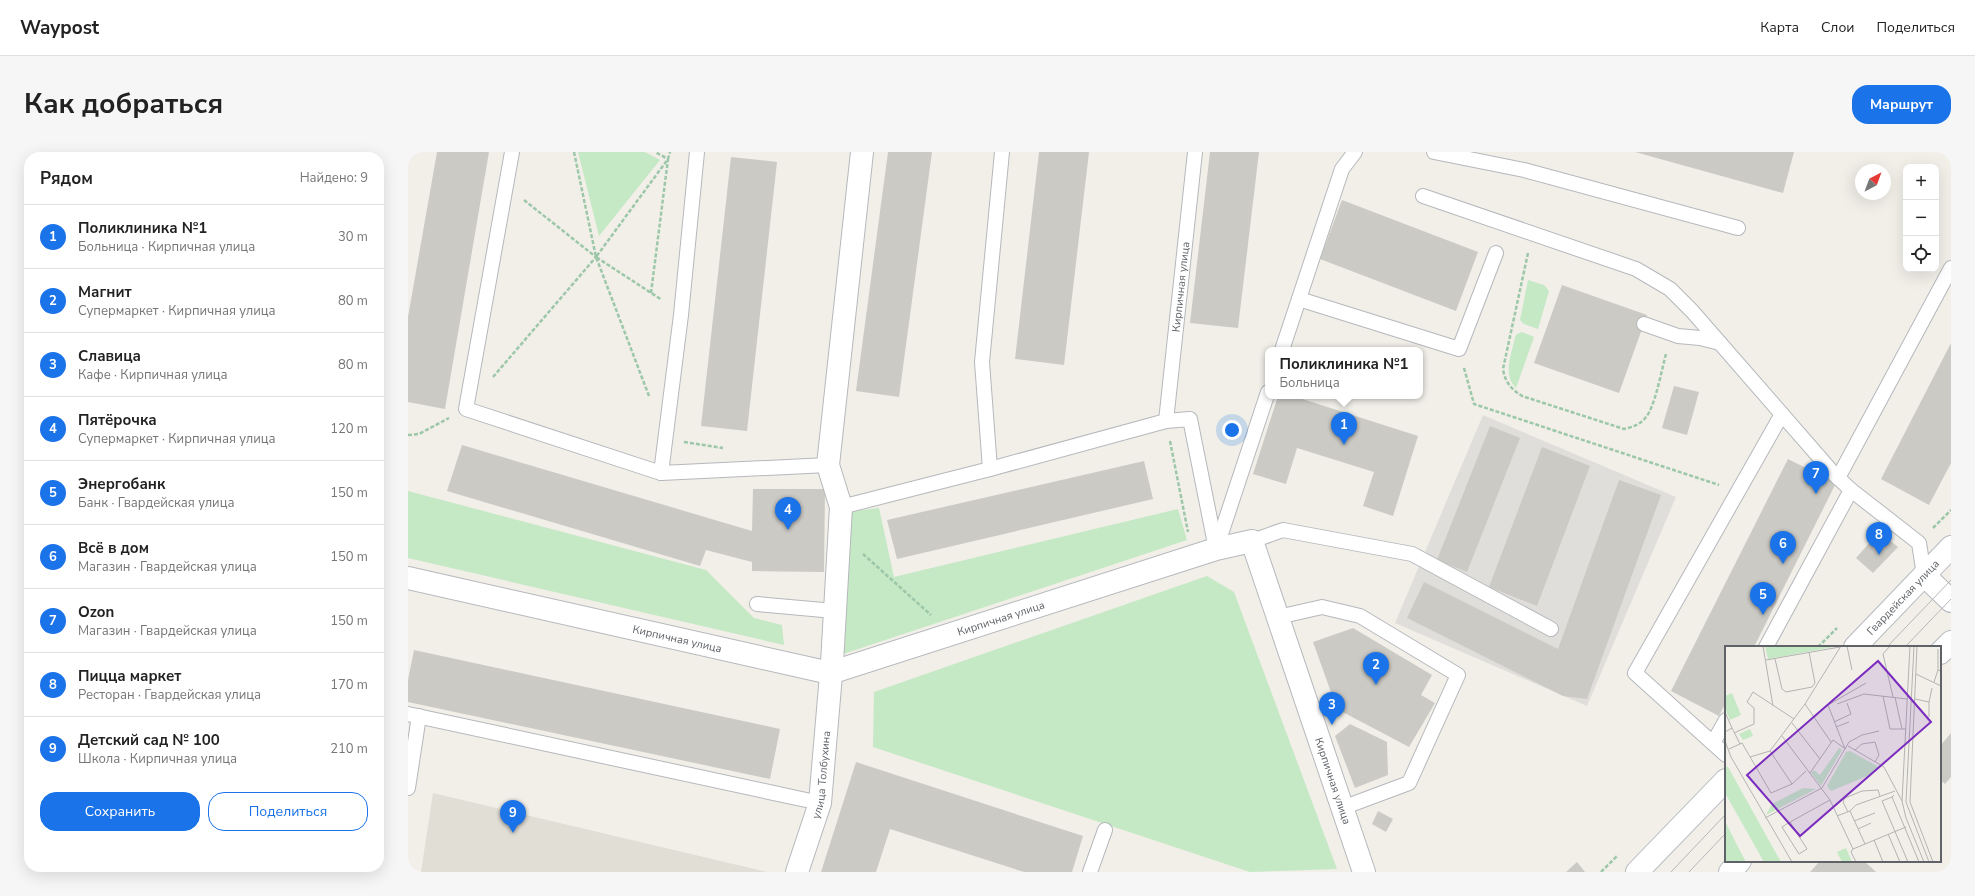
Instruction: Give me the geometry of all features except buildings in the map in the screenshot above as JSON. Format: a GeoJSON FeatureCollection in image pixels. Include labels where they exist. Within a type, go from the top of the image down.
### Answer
{"type":"FeatureCollection","features":[{"type":"Feature","properties":{"kind":"street"},"geometry":{"type":"LineString","coordinates":[[841,507],[828,465],[862,152]]}},
{"type":"Feature","properties":{"kind":"street","name":"улица Толбухина"},"geometry":{"type":"LineString","coordinates":[[797,872],[820,803],[841,507]]}},
{"type":"Feature","properties":{"kind":"street","name":"Кирпичная улица"},"geometry":{"type":"LineString","coordinates":[[408,578],[830,673],[1193,557],[1252,541],[1364,872]]}},
{"type":"Feature","properties":{"kind":"street","name":"Гвардейская улица"},"geometry":{"type":"LineString","coordinates":[[1856,646],[1951,547]]}},
{"type":"Feature","properties":{"kind":"street"},"geometry":{"type":"LineString","coordinates":[[1924,575],[1951,600]]}},
{"type":"Feature","properties":{"kind":"street"},"geometry":{"type":"LineString","coordinates":[[1941,652],[1951,642]]}},
{"type":"Feature","properties":{"kind":"street"},"geometry":{"type":"LineString","coordinates":[[1637,872],[1725,781]]}},
{"type":"Feature","properties":{"kind":"street"},"geometry":{"type":"LineString","coordinates":[[1730,872],[1739,862]]}},
{"type":"Feature","properties":{"kind":"lane"},"geometry":{"type":"LineString","coordinates":[[512,152],[466,409],[661,473],[828,465]]}},
{"type":"Feature","properties":{"kind":"lane"},"geometry":{"type":"LineString","coordinates":[[661,473],[681,315],[697,152]]}},
{"type":"Feature","properties":{"kind":"lane"},"geometry":{"type":"LineString","coordinates":[[990,469],[982,362],[1002,152]]}},
{"type":"Feature","properties":{"kind":"lane","name":"Кирпичная улица"},"geometry":{"type":"LineString","coordinates":[[1166,421],[1195,152]]}},
{"type":"Feature","properties":{"kind":"lane"},"geometry":{"type":"LineString","coordinates":[[1283,347],[1342,169],[1355,152]]}},
{"type":"Feature","properties":{"kind":"lane"},"geometry":{"type":"LineString","coordinates":[[1434,152],[1524,170],[1738,228]]}},
{"type":"Feature","properties":{"kind":"lane"},"geometry":{"type":"LineString","coordinates":[[1423,196],[1636,269],[1648,275],[1681,299],[1838,478],[1851,490],[1919,543],[1924,575]]}},
{"type":"Feature","properties":{"kind":"lane"},"geometry":{"type":"LineString","coordinates":[[1299,299],[1459,349],[1496,253]]}},
{"type":"Feature","properties":{"kind":"lane"},"geometry":{"type":"LineString","coordinates":[[1838,478],[1951,268]]}},
{"type":"Feature","properties":{"kind":"lane"},"geometry":{"type":"LineString","coordinates":[[1644,324],[1671,334],[1720,343]]}},
{"type":"Feature","properties":{"kind":"lane"},"geometry":{"type":"LineString","coordinates":[[1216,550],[1266,399]]}},
{"type":"Feature","properties":{"kind":"lane"},"geometry":{"type":"LineString","coordinates":[[1725,754],[1635,673],[1782,414]]}},
{"type":"Feature","properties":{"kind":"lane"},"geometry":{"type":"LineString","coordinates":[[841,507],[990,469],[1166,421],[1190,419],[1216,550]]}},
{"type":"Feature","properties":{"kind":"lane"},"geometry":{"type":"LineString","coordinates":[[1767,646],[1851,490]]}},
{"type":"Feature","properties":{"kind":"lane"},"geometry":{"type":"LineString","coordinates":[[1252,541],[1284,530],[1412,554],[1551,629]]}},
{"type":"Feature","properties":{"kind":"lane"},"geometry":{"type":"LineString","coordinates":[[757,604],[834,611]]}},
{"type":"Feature","properties":{"kind":"lane"},"geometry":{"type":"LineString","coordinates":[[1278,617],[1322,607],[1360,616],[1458,675],[1409,783],[1342,808]]}},
{"type":"Feature","properties":{"kind":"lane"},"geometry":{"type":"LineString","coordinates":[[408,788],[414,715],[820,803]]}},
{"type":"Feature","properties":{"kind":"lane"},"geometry":{"type":"LineString","coordinates":[[1713,743],[1725,722]]}},
{"type":"Feature","properties":{"kind":"lane"},"geometry":{"type":"LineString","coordinates":[[1090,872],[1106,830]]}},
{"type":"Feature","properties":{"kind":"path"},"geometry":{"type":"LineString","coordinates":[[574,152],[596,257]]}},
{"type":"Feature","properties":{"kind":"path"},"geometry":{"type":"LineString","coordinates":[[652,292],[668,159],[655,152]]}},
{"type":"Feature","properties":{"kind":"path"},"geometry":{"type":"LineString","coordinates":[[506,186],[596,257],[652,292],[681,315]]}},
{"type":"Feature","properties":{"kind":"path"},"geometry":{"type":"LineString","coordinates":[[1532,233],[1503,369],[1508,384],[1514,391],[1522,396],[1624,429],[1632,427],[1642,422],[1650,411],[1671,334]]}},
{"type":"Feature","properties":{"kind":"path"},"geometry":{"type":"LineString","coordinates":[[492,378],[596,257]]}},
{"type":"Feature","properties":{"kind":"path"},"geometry":{"type":"LineString","coordinates":[[1459,349],[1474,404],[1738,491]]}},
{"type":"Feature","properties":{"kind":"path"},"geometry":{"type":"LineString","coordinates":[[408,435],[419,434],[466,409]]}},
{"type":"Feature","properties":{"kind":"path"},"geometry":{"type":"LineString","coordinates":[[1166,421],[1193,557]]}},
{"type":"Feature","properties":{"kind":"path"},"geometry":{"type":"LineString","coordinates":[[839,532],[952,634]]}},
{"type":"Feature","properties":{"kind":"shaded area"},"geometry":{"type":"Polygon","coordinates":[[[1483,415],[1676,497],[1587,706],[1395,623],[1483,415]]]}},
{"type":"Feature","properties":{"kind":"shaded area"},"geometry":{"type":"Polygon","coordinates":[[[433,793],[767,872],[421,872],[433,793]]]}},
{"type":"Feature","properties":{"kind":"green space"},"geometry":{"type":"Polygon","coordinates":[[[578,152],[645,152],[660,160],[599,236],[578,152]]]}},
{"type":"Feature","properties":{"kind":"green space"},"geometry":{"type":"Polygon","coordinates":[[[1528,280],[1544,285],[1549,291],[1538,329],[1524,324],[1520,320],[1528,280]]]}},
{"type":"Feature","properties":{"kind":"green space"},"geometry":{"type":"Polygon","coordinates":[[[1522,332],[1534,337],[1516,388],[1510,377],[1509,364],[1515,337],[1517,334],[1522,332]]]}},
{"type":"Feature","properties":{"kind":"green space"},"geometry":{"type":"Polygon","coordinates":[[[408,491],[706,570],[754,618],[782,625],[784,645],[408,558],[408,491]]]}},
{"type":"Feature","properties":{"kind":"green space"},"geometry":{"type":"Polygon","coordinates":[[[879,508],[894,577],[1178,509],[1187,540],[837,656],[846,512],[879,508]]]}},
{"type":"Feature","properties":{"kind":"green space"},"geometry":{"type":"Polygon","coordinates":[[[1207,576],[1234,592],[1337,869],[1250,872],[873,747],[874,692],[1207,576]]]}},
{"type":"Feature","properties":{"kind":"tram line"},"geometry":{"type":"LineString","coordinates":[[1888,646],[1951,580]]}},
{"type":"Feature","properties":{"kind":"tram line"},"geometry":{"type":"LineString","coordinates":[[1906,646],[1951,599]]}},
{"type":"Feature","properties":{"kind":"tram line"},"geometry":{"type":"LineString","coordinates":[[1671,872],[1725,815]]}},
{"type":"Feature","properties":{"kind":"tram line"},"geometry":{"type":"LineString","coordinates":[[1689,872],[1725,834]]}},
{"type":"Feature","properties":{"kind":"place","name":"Поликлиника №1"},"geometry":{"type":"Point","coordinates":[1344,445]}},
{"type":"Feature","properties":{"kind":"place","name":"Ozon"},"geometry":{"type":"Point","coordinates":[1816,494]}},
{"type":"Feature","properties":{"kind":"place","name":"Пятёрочка"},"geometry":{"type":"Point","coordinates":[788,530]}},
{"type":"Feature","properties":{"kind":"place","name":"Пицца маркет"},"geometry":{"type":"Point","coordinates":[1879,555]}},
{"type":"Feature","properties":{"kind":"place","name":"Всё в дом"},"geometry":{"type":"Point","coordinates":[1783,564]}},
{"type":"Feature","properties":{"kind":"place","name":"Энергобанк"},"geometry":{"type":"Point","coordinates":[1763,615]}},
{"type":"Feature","properties":{"kind":"place","name":"Магнит"},"geometry":{"type":"Point","coordinates":[1376,685]}},
{"type":"Feature","properties":{"kind":"place","name":"Славица"},"geometry":{"type":"Point","coordinates":[1332,725]}},
{"type":"Feature","properties":{"kind":"place","name":"Детский сад № 100"},"geometry":{"type":"Point","coordinates":[513,833]}}]}
